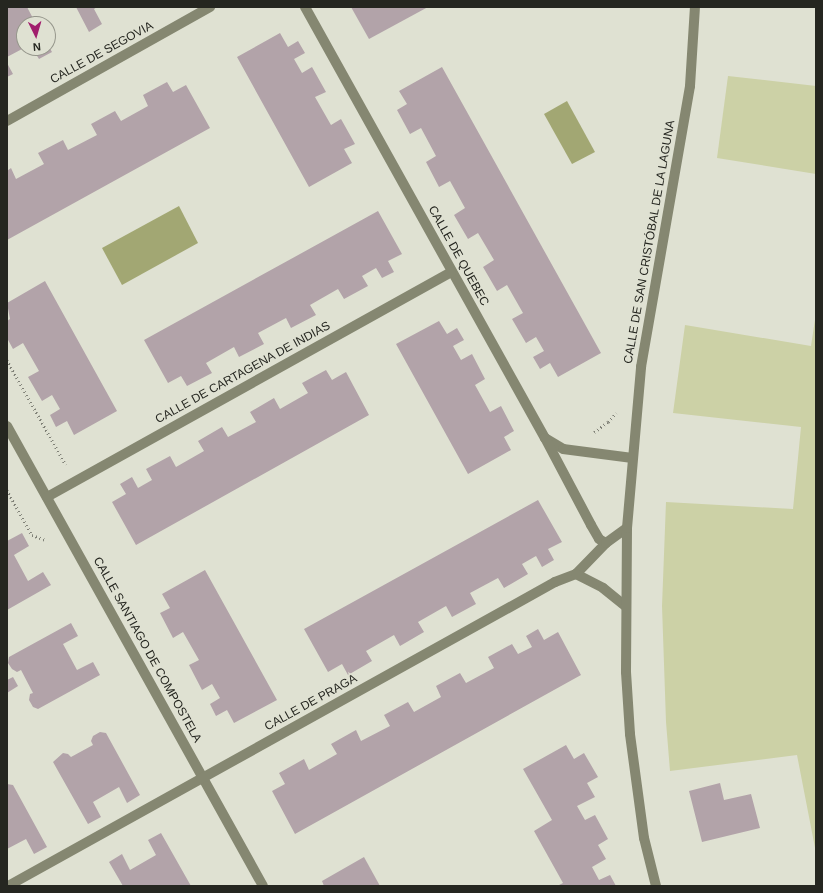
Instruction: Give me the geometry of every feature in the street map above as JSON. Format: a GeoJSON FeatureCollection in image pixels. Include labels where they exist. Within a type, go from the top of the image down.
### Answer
{"type":"FeatureCollection","features":[{"type":"Feature","properties":{"kind":"street","name":"CALLE DE SEGOVIA"},"geometry":{"type":"LineString","coordinates":[[7,121],[210,7]]}},
{"type":"Feature","properties":{"kind":"street","name":"CALLE DE QUEBEC"},"geometry":{"type":"LineString","coordinates":[[305,7],[451,272],[545,438],[563,449],[632,458]]}},
{"type":"Feature","properties":{"kind":"street","name":"CALLE DE SAN CRISTÓBAL DE LA LAGUNA"},"geometry":{"type":"LineString","coordinates":[[656,886],[644,838],[636,793],[626,672],[625,606],[627,528],[632,458],[647,319],[676,174],[690,86],[695,7]]}},
{"type":"Feature","properties":{"kind":"street","name":"CALLE DE CARTAGENA DE INDIAS"},"geometry":{"type":"LineString","coordinates":[[47,497],[451,272]]}},
{"type":"Feature","properties":{"kind":"street","name":"CALLE SANTIAGO DE COMPOSTELA"},"geometry":{"type":"LineString","coordinates":[[7,426],[204,777],[263,886]]}},
{"type":"Feature","properties":{"kind":"street"},"geometry":{"type":"LineString","coordinates":[[545,438],[599,539],[606,543]]}},
{"type":"Feature","properties":{"kind":"street"},"geometry":{"type":"LineString","coordinates":[[625,606],[603,588],[576,574],[606,543],[627,528]]}},
{"type":"Feature","properties":{"kind":"street","name":"CALLE DE PRAGA"},"geometry":{"type":"LineString","coordinates":[[8,886],[555,582],[576,574]]}},
{"type":"Feature","properties":{"kind":"path"},"geometry":{"type":"LineString","coordinates":[[7,360],[68,468]]}},
{"type":"Feature","properties":{"kind":"path"},"geometry":{"type":"LineString","coordinates":[[588,434],[603,426],[617,411]]}},
{"type":"Feature","properties":{"kind":"path"},"geometry":{"type":"LineString","coordinates":[[7,490],[32,535],[46,540]]}},
{"type":"Feature","properties":{"kind":"shaded area"},"geometry":{"type":"Polygon","coordinates":[[[728,76],[816,86],[816,174],[717,158],[728,76]]]}},
{"type":"Feature","properties":{"kind":"shaded area"},"geometry":{"type":"Polygon","coordinates":[[[567,101],[595,152],[572,164],[544,114],[567,101]]]}},
{"type":"Feature","properties":{"kind":"shaded area"},"geometry":{"type":"Polygon","coordinates":[[[179,206],[198,243],[122,285],[102,248],[179,206]]]}},
{"type":"Feature","properties":{"kind":"shaded area"},"geometry":{"type":"Polygon","coordinates":[[[816,313],[816,853],[797,755],[670,771],[666,722],[662,606],[666,502],[793,509],[801,427],[673,413],[685,325],[811,346],[816,313]]]}},
{"type":"Feature","properties":{"kind":"building"},"geometry":{"type":"Polygon","coordinates":[[[7,7],[27,7],[32,16],[16,16],[16,52],[7,57],[7,7]]]}},
{"type":"Feature","properties":{"kind":"building"},"geometry":{"type":"Polygon","coordinates":[[[76,7],[97,7],[94,9],[102,24],[89,32],[76,7]]]}},
{"type":"Feature","properties":{"kind":"building"},"geometry":{"type":"Polygon","coordinates":[[[351,7],[428,7],[369,39],[351,7]]]}},
{"type":"Feature","properties":{"kind":"building"},"geometry":{"type":"Polygon","coordinates":[[[280,33],[288,47],[298,41],[305,53],[294,59],[302,73],[312,67],[326,92],[315,97],[331,125],[341,119],[355,144],[344,149],[352,163],[309,187],[237,57],[280,33]]]}},
{"type":"Feature","properties":{"kind":"building"},"geometry":{"type":"Polygon","coordinates":[[[37,56],[45,56],[39,59],[37,56]]]}},
{"type":"Feature","properties":{"kind":"building"},"geometry":{"type":"Polygon","coordinates":[[[7,63],[13,74],[7,77],[7,63]]]}},
{"type":"Feature","properties":{"kind":"building"},"geometry":{"type":"Polygon","coordinates":[[[442,67],[601,353],[558,377],[550,363],[540,369],[533,357],[544,351],[536,337],[526,343],[512,319],[523,313],[507,285],[497,291],[483,267],[494,260],[478,233],[468,239],[454,215],[465,208],[450,181],[439,187],[426,162],[436,156],[421,128],[410,134],[397,110],[407,104],[399,91],[442,67]]]}},
{"type":"Feature","properties":{"kind":"building"},"geometry":{"type":"Polygon","coordinates":[[[167,82],[173,92],[186,85],[210,128],[7,240],[7,171],[11,168],[16,179],[44,164],[38,153],[63,140],[68,150],[97,135],[91,124],[115,111],[121,121],[148,106],[143,95],[167,82]]]}},
{"type":"Feature","properties":{"kind":"building"},"geometry":{"type":"Polygon","coordinates":[[[378,211],[402,254],[388,261],[394,272],[382,278],[376,268],[362,276],[368,286],[344,299],[338,289],[310,305],[316,315],[291,328],[286,318],[258,333],[264,344],[239,357],[234,347],[206,363],[212,373],[187,386],[181,376],[168,383],[144,340],[378,211]]]}},
{"type":"Feature","properties":{"kind":"building"},"geometry":{"type":"Polygon","coordinates":[[[45,281],[117,411],[74,435],[67,421],[56,427],[50,415],[60,409],[52,395],[42,401],[28,377],[39,371],[23,343],[13,349],[7,338],[7,321],[10,319],[7,303],[45,281]]]}},
{"type":"Feature","properties":{"kind":"building"},"geometry":{"type":"Polygon","coordinates":[[[439,321],[447,334],[457,328],[464,340],[453,346],[461,360],[472,354],[485,379],[475,385],[490,412],[501,406],[514,431],[504,437],[511,450],[468,474],[396,344],[439,321]]]}},
{"type":"Feature","properties":{"kind":"building"},"geometry":{"type":"Polygon","coordinates":[[[326,370],[332,380],[346,372],[369,415],[136,545],[112,502],[126,494],[120,484],[132,477],[138,488],[152,480],[146,469],[170,456],[176,467],[204,451],[198,441],[222,427],[228,437],[256,422],[250,412],[274,398],[280,409],[308,393],[302,383],[326,370]]]}},
{"type":"Feature","properties":{"kind":"building"},"geometry":{"type":"Polygon","coordinates":[[[538,500],[562,542],[548,549],[554,560],[542,567],[536,556],[522,564],[528,574],[504,588],[498,578],[470,593],[476,604],[452,617],[446,606],[418,622],[424,632],[400,646],[394,635],[366,651],[372,661],[348,675],[342,664],[328,672],[304,629],[538,500]]]}},
{"type":"Feature","properties":{"kind":"building"},"geometry":{"type":"Polygon","coordinates":[[[22,533],[29,546],[14,555],[28,581],[43,572],[51,585],[7,610],[7,541],[22,533]]]}},
{"type":"Feature","properties":{"kind":"building"},"geometry":{"type":"Polygon","coordinates":[[[205,570],[277,700],[234,723],[227,710],[216,716],[210,704],[220,698],[212,684],[202,690],[189,665],[199,660],[183,632],[173,638],[160,613],[170,608],[162,594],[205,570]]]}},
{"type":"Feature","properties":{"kind":"building"},"geometry":{"type":"Polygon","coordinates":[[[71,623],[78,636],[63,644],[77,670],[93,662],[100,675],[38,709],[33,707],[29,700],[30,694],[33,693],[21,670],[17,672],[12,669],[8,663],[9,657],[71,623]]]}},
{"type":"Feature","properties":{"kind":"building"},"geometry":{"type":"Polygon","coordinates":[[[538,629],[544,640],[558,632],[581,675],[295,834],[272,791],[285,784],[279,773],[304,759],[309,770],[337,754],[331,744],[356,730],[361,741],[390,726],[384,715],[408,702],[414,712],[441,697],[436,686],[460,673],[466,683],[494,668],[488,657],[512,644],[518,654],[532,647],[526,636],[538,629]]]}},
{"type":"Feature","properties":{"kind":"building"},"geometry":{"type":"Polygon","coordinates":[[[13,677],[18,686],[7,693],[7,680],[13,677]]]}},
{"type":"Feature","properties":{"kind":"building"},"geometry":{"type":"Polygon","coordinates":[[[100,732],[106,733],[140,795],[127,803],[119,787],[93,802],[101,817],[88,824],[53,762],[63,753],[68,754],[71,757],[93,745],[91,741],[93,736],[100,732]]]}},
{"type":"Feature","properties":{"kind":"building"},"geometry":{"type":"Polygon","coordinates":[[[566,745],[574,759],[584,753],[598,777],[587,783],[595,797],[577,806],[585,820],[595,815],[608,839],[598,845],[606,859],[592,867],[599,880],[610,875],[616,886],[557,886],[563,883],[534,831],[552,820],[523,769],[566,745]]]}},
{"type":"Feature","properties":{"kind":"building"},"geometry":{"type":"Polygon","coordinates":[[[720,783],[724,800],[751,794],[760,828],[702,842],[689,791],[720,783]]]}},
{"type":"Feature","properties":{"kind":"building"},"geometry":{"type":"Polygon","coordinates":[[[7,784],[13,785],[47,847],[34,854],[26,839],[7,849],[7,784]]]}},
{"type":"Feature","properties":{"kind":"building"},"geometry":{"type":"Polygon","coordinates":[[[161,833],[191,886],[123,886],[109,862],[122,854],[130,870],[156,855],[148,840],[161,833]]]}},
{"type":"Feature","properties":{"kind":"building"},"geometry":{"type":"Polygon","coordinates":[[[364,857],[380,886],[324,886],[322,881],[364,857]]]}}]}
